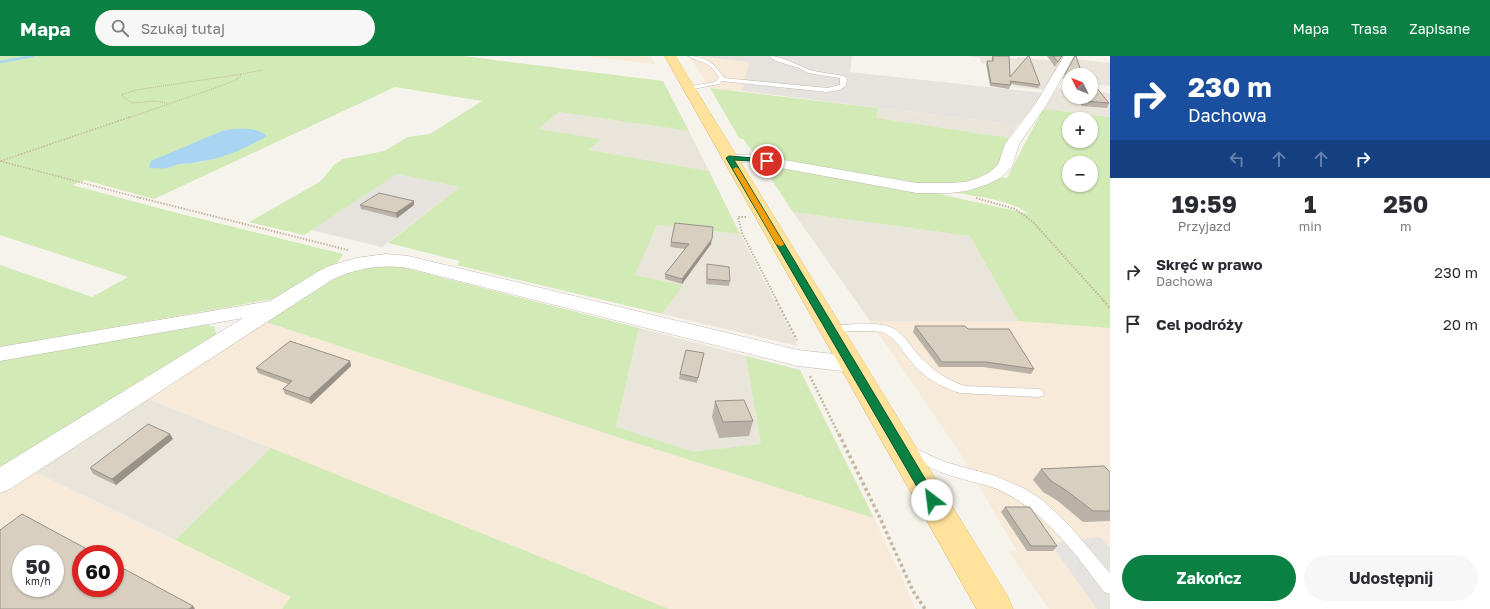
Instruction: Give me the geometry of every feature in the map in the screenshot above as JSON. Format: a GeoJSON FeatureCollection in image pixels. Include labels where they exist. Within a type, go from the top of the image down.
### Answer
{"type":"FeatureCollection","features":[{"type":"Feature","properties":{"kind":"main road"},"geometry":{"type":"LineString","coordinates":[[670,56],[996,609]]}},
{"type":"Feature","properties":{"kind":"street"},"geometry":{"type":"LineString","coordinates":[[729,158],[754,158],[924,189],[955,187],[983,181],[995,175],[1005,167],[1012,144],[1023,126],[1035,113],[1069,56]]}},
{"type":"Feature","properties":{"kind":"street"},"geometry":{"type":"LineString","coordinates":[[0,481],[326,275],[363,261],[385,259],[408,262],[805,359],[851,364]]}},
{"type":"Feature","properties":{"kind":"street"},"geometry":{"type":"LineString","coordinates":[[0,354],[280,305]]}},
{"type":"Feature","properties":{"kind":"lane"},"geometry":{"type":"LineString","coordinates":[[690,56],[706,60],[716,67],[722,78],[721,79]]}},
{"type":"Feature","properties":{"kind":"lane"},"geometry":{"type":"LineString","coordinates":[[688,88],[717,83],[721,79],[827,90],[837,89],[843,86],[844,79],[842,77],[810,72],[801,67],[778,60],[771,56]]}},
{"type":"Feature","properties":{"kind":"lane"},"geometry":{"type":"LineString","coordinates":[[830,329],[874,327],[889,330],[896,335],[929,374],[938,380],[964,390],[1038,393]]}},
{"type":"Feature","properties":{"kind":"lane"},"geometry":{"type":"LineString","coordinates":[[900,446],[943,468],[1003,485],[1029,499],[1052,516],[1075,541],[1110,586]]}},
{"type":"Feature","properties":{"kind":"path"},"geometry":{"type":"LineString","coordinates":[[168,103],[164,101],[132,102],[121,94],[136,90],[262,70]]}},
{"type":"Feature","properties":{"kind":"path"},"geometry":{"type":"LineString","coordinates":[[0,161],[112,124],[236,80],[242,74]]}},
{"type":"Feature","properties":{"kind":"path"},"geometry":{"type":"LineString","coordinates":[[0,161],[223,220],[301,237],[385,259]]}},
{"type":"Feature","properties":{"kind":"path"},"geometry":{"type":"LineString","coordinates":[[1014,209],[1033,222],[1110,308]]}},
{"type":"Feature","properties":{"kind":"path"},"geometry":{"type":"LineString","coordinates":[[765,217],[738,217],[742,233],[801,348],[814,386],[880,518],[913,591],[925,609]]}},
{"type":"Feature","properties":{"kind":"shaded area"},"geometry":{"type":"Polygon","coordinates":[[[587,56],[651,56],[655,64],[587,56]]]}},
{"type":"Feature","properties":{"kind":"shaded area"},"geometry":{"type":"Polygon","coordinates":[[[689,56],[750,61],[742,91],[710,88],[689,56]]]}},
{"type":"Feature","properties":{"kind":"shaded area"},"geometry":{"type":"Polygon","coordinates":[[[698,56],[852,56],[850,72],[1044,93],[1035,107],[1017,125],[742,91],[749,62],[698,56]]]}},
{"type":"Feature","properties":{"kind":"shaded area"},"geometry":{"type":"Polygon","coordinates":[[[969,56],[990,56],[1017,59],[1018,57],[1061,62],[1045,90],[1014,87],[1011,77],[1007,77],[1003,65],[981,63],[980,58],[969,56]]]}},
{"type":"Feature","properties":{"kind":"shaded area"},"geometry":{"type":"Polygon","coordinates":[[[1073,59],[1110,63],[1110,86],[1098,85],[1098,68],[1068,68],[1073,59]]]}},
{"type":"Feature","properties":{"kind":"shaded area"},"geometry":{"type":"Polygon","coordinates":[[[1057,88],[1062,88],[1062,104],[1098,104],[1098,92],[1110,93],[1110,117],[1098,116],[1098,112],[1068,112],[1043,109],[1057,88]]]}},
{"type":"Feature","properties":{"kind":"shaded area"},"geometry":{"type":"Polygon","coordinates":[[[878,108],[1017,125],[1010,138],[875,118],[878,108]]]}},
{"type":"Feature","properties":{"kind":"shaded area"},"geometry":{"type":"Polygon","coordinates":[[[559,112],[689,131],[709,171],[589,150],[600,139],[537,129],[559,112]]]}},
{"type":"Feature","properties":{"kind":"shaded area"},"geometry":{"type":"Polygon","coordinates":[[[397,174],[460,187],[382,247],[311,230],[397,174]]]}},
{"type":"Feature","properties":{"kind":"shaded area"},"geometry":{"type":"Polygon","coordinates":[[[946,195],[1110,294],[1110,609],[1049,609],[1009,552],[1016,550],[960,453],[870,321],[1018,321],[946,195]]]}},
{"type":"Feature","properties":{"kind":"shaded area"},"geometry":{"type":"Polygon","coordinates":[[[793,212],[970,236],[1018,321],[870,321],[793,212]]]}},
{"type":"Feature","properties":{"kind":"shaded area"},"geometry":{"type":"Polygon","coordinates":[[[657,225],[740,234],[798,346],[662,314],[682,285],[634,275],[657,225]]]}},
{"type":"Feature","properties":{"kind":"shaded area"},"geometry":{"type":"Polygon","coordinates":[[[266,322],[614,436],[874,518],[916,609],[669,609],[149,399],[266,322]]]}},
{"type":"Feature","properties":{"kind":"shaded area"},"geometry":{"type":"Polygon","coordinates":[[[639,328],[800,370],[874,518],[614,436],[639,328]]]}},
{"type":"Feature","properties":{"kind":"shaded area"},"geometry":{"type":"Polygon","coordinates":[[[149,399],[271,448],[175,540],[31,470],[149,399]]]}},
{"type":"Feature","properties":{"kind":"shaded area"},"geometry":{"type":"Polygon","coordinates":[[[31,470],[291,597],[282,609],[0,609],[0,490],[31,470]]]}},
{"type":"Feature","properties":{"kind":"shaded area"},"geometry":{"type":"Polygon","coordinates":[[[1100,537],[1110,549],[1110,609],[1097,609],[1051,544],[1100,537]]]}},
{"type":"Feature","properties":{"kind":"green space"},"geometry":{"type":"Polygon","coordinates":[[[0,56],[463,56],[663,81],[689,131],[559,112],[538,129],[601,139],[589,150],[709,171],[740,234],[657,225],[635,275],[683,285],[662,314],[457,265],[460,261],[388,243],[460,187],[397,174],[304,235],[249,222],[321,181],[334,165],[343,159],[384,151],[408,137],[430,134],[482,101],[395,87],[154,199],[85,180],[72,185],[173,212],[343,254],[338,262],[278,298],[0,347],[0,265],[92,297],[128,277],[0,235],[0,56]],[[231,129],[222,131],[149,168],[167,168],[178,164],[202,162],[251,145],[267,135],[248,129],[231,129]]]}},
{"type":"Feature","properties":{"kind":"green space"},"geometry":{"type":"Polygon","coordinates":[[[710,88],[878,108],[876,118],[1010,138],[996,171],[964,183],[930,187],[756,156],[743,139],[739,138],[710,88]]]}},
{"type":"Feature","properties":{"kind":"green space"},"geometry":{"type":"Polygon","coordinates":[[[1043,109],[1068,112],[1062,112],[1062,148],[1098,148],[1098,116],[1110,117],[1110,328],[1018,321],[970,236],[793,212],[764,168],[764,163],[921,190],[1029,214],[1011,204],[946,190],[998,177],[1007,178],[1043,109]]]}},
{"type":"Feature","properties":{"kind":"green space"},"geometry":{"type":"Polygon","coordinates":[[[370,265],[393,265],[639,328],[616,427],[694,452],[761,444],[746,356],[800,370],[874,518],[614,436],[266,322],[347,271],[370,265]]]}},
{"type":"Feature","properties":{"kind":"green space"},"geometry":{"type":"Polygon","coordinates":[[[202,324],[215,327],[216,337],[0,468],[0,361],[202,324]]]}},
{"type":"Feature","properties":{"kind":"green space"},"geometry":{"type":"Polygon","coordinates":[[[271,448],[669,609],[282,609],[291,597],[175,540],[271,448]]]}},
{"type":"Feature","properties":{"kind":"water"},"geometry":{"type":"Polygon","coordinates":[[[231,129],[255,130],[267,136],[235,152],[214,159],[179,164],[165,168],[149,168],[151,161],[222,131],[231,129]]]}},
{"type":"Feature","properties":{"kind":"building"},"geometry":{"type":"Polygon","coordinates":[[[993,56],[1009,56],[1010,77],[1029,56],[1040,85],[1010,81],[1011,85],[991,83],[987,61],[993,61],[993,56]]]}},
{"type":"Feature","properties":{"kind":"building"},"geometry":{"type":"Polygon","coordinates":[[[1053,56],[1062,56],[1058,62],[1053,56]]]}},
{"type":"Feature","properties":{"kind":"building"},"geometry":{"type":"Polygon","coordinates":[[[1075,56],[1076,56],[1080,68],[1068,68],[1075,56]]]}},
{"type":"Feature","properties":{"kind":"building"},"geometry":{"type":"Polygon","coordinates":[[[1098,90],[1109,103],[1098,102],[1098,90]]]}},
{"type":"Feature","properties":{"kind":"building"},"geometry":{"type":"Polygon","coordinates":[[[379,193],[414,201],[396,213],[360,205],[379,193]]]}},
{"type":"Feature","properties":{"kind":"building"},"geometry":{"type":"Polygon","coordinates":[[[675,223],[713,227],[712,239],[682,279],[665,274],[689,244],[671,242],[675,223]]]}},
{"type":"Feature","properties":{"kind":"building"},"geometry":{"type":"Polygon","coordinates":[[[707,264],[729,267],[730,281],[707,279],[707,264]]]}},
{"type":"Feature","properties":{"kind":"building"},"geometry":{"type":"Polygon","coordinates":[[[915,326],[965,326],[968,329],[1009,329],[1034,369],[986,362],[942,362],[915,326]]]}},
{"type":"Feature","properties":{"kind":"building"},"geometry":{"type":"Polygon","coordinates":[[[290,341],[350,361],[309,398],[283,389],[292,381],[256,368],[290,341]]]}},
{"type":"Feature","properties":{"kind":"building"},"geometry":{"type":"Polygon","coordinates":[[[686,350],[704,353],[698,378],[680,374],[686,350]]]}},
{"type":"Feature","properties":{"kind":"building"},"geometry":{"type":"Polygon","coordinates":[[[744,400],[753,421],[723,422],[715,401],[744,400]]]}},
{"type":"Feature","properties":{"kind":"building"},"geometry":{"type":"Polygon","coordinates":[[[148,424],[170,434],[112,479],[90,468],[148,424]]]}},
{"type":"Feature","properties":{"kind":"building"},"geometry":{"type":"Polygon","coordinates":[[[1104,466],[1110,472],[1110,511],[1093,511],[1051,481],[1041,469],[1104,466]]]}},
{"type":"Feature","properties":{"kind":"building"},"geometry":{"type":"Polygon","coordinates":[[[1005,507],[1030,507],[1057,546],[1031,546],[1005,507]]]}},
{"type":"Feature","properties":{"kind":"building"},"geometry":{"type":"Polygon","coordinates":[[[22,514],[79,545],[72,545],[72,597],[124,597],[124,569],[193,606],[189,609],[0,609],[0,530],[22,514]]]}},
{"type":"Feature","properties":{"kind":"waterway"},"geometry":{"type":"LineString","coordinates":[[0,62],[33,56]]}},
{"type":"Feature","properties":{"kind":"slow traffic"},"geometry":{"type":"LineString","coordinates":[[736,169],[780,244]]}},
{"type":"Feature","properties":{"kind":"route"},"geometry":{"type":"LineString","coordinates":[[767,161],[754,158],[729,158],[932,500]]}}]}
